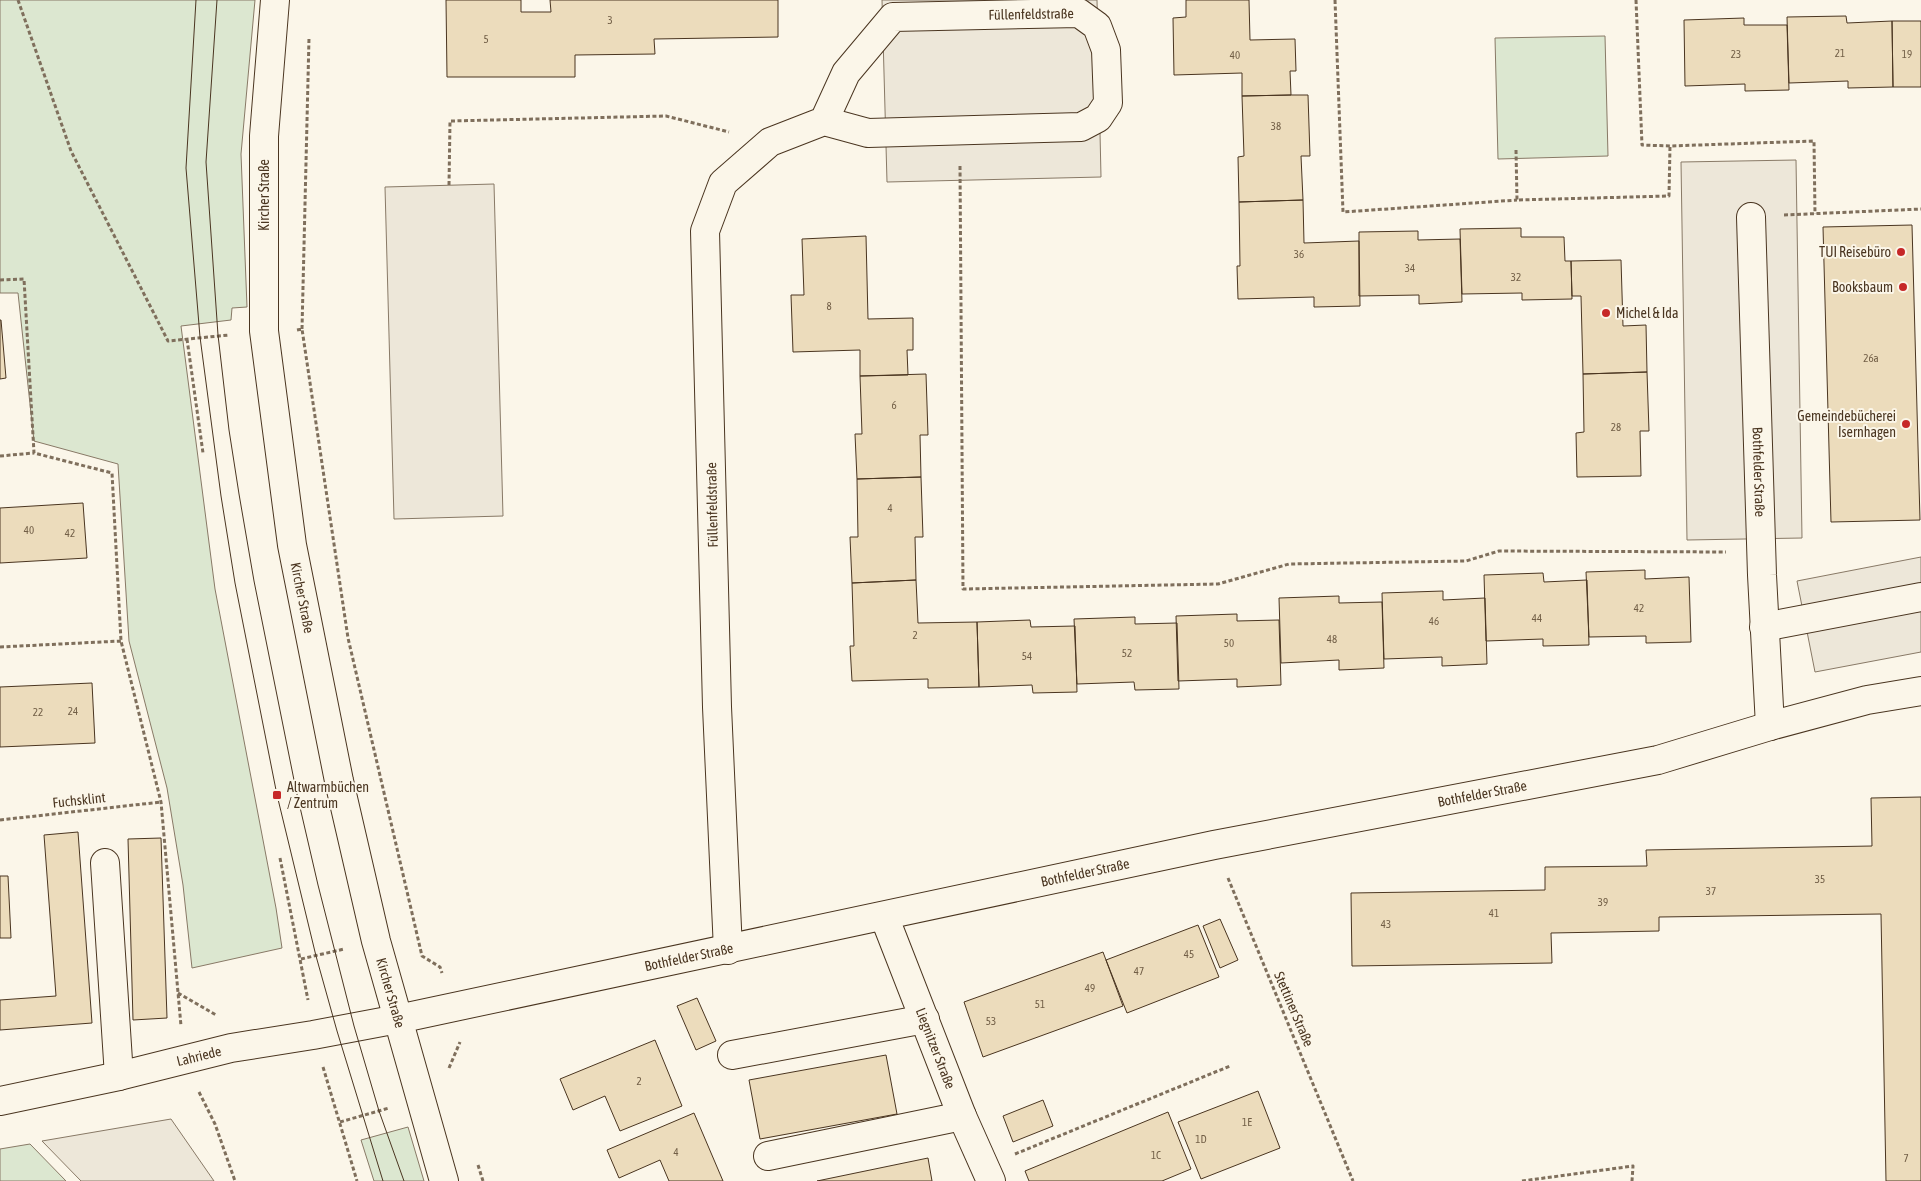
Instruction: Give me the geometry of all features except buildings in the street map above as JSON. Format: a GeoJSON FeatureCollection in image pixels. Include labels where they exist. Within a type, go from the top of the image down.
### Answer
{"type":"FeatureCollection","features":[{"type":"Feature","properties":{"kind":"street","name":"Kircher Straße"},"geometry":{"type":"LineString","coordinates":[[275,0],[264,136],[264,331],[292,544],[339,781],[376,941],[444,1181]]}},
{"type":"Feature","properties":{"kind":"street","name":"Füllenfeldstraße"},"geometry":{"type":"LineString","coordinates":[[728,950],[717,707],[705,231],[723,183],[770,142],[824,122],[868,133],[1081,127],[1098,118],[1108,103],[1106,50],[1097,26],[1079,13],[892,17],[846,73],[824,122]]}},
{"type":"Feature","properties":{"kind":"street","name":"Bothfelder Straße"},"geometry":{"type":"LineString","coordinates":[[1751,217],[1764,627],[1770,726]]}},
{"type":"Feature","properties":{"kind":"street"},"geometry":{"type":"LineString","coordinates":[[1764,627],[1921,597]]}},
{"type":"Feature","properties":{"kind":"street","name":"Bothfelder Straße"},"geometry":{"type":"LineString","coordinates":[[398,1019],[1214,845],[1658,760],[1770,726],[1867,700],[1921,691]]}},
{"type":"Feature","properties":{"kind":"street"},"geometry":{"type":"LineString","coordinates":[[105,863],[119,1076]]}},
{"type":"Feature","properties":{"kind":"street","name":"Liegnitzer Straße"},"geometry":{"type":"LineString","coordinates":[[884,916],[962,1116],[988,1174]]}},
{"type":"Feature","properties":{"kind":"street","name":"Lahriede"},"geometry":{"type":"LineString","coordinates":[[0,1101],[119,1076],[231,1048],[398,1019]]}},
{"type":"Feature","properties":{"kind":"street"},"geometry":{"type":"LineString","coordinates":[[732,1055],[925,1019]]}},
{"type":"Feature","properties":{"kind":"street"},"geometry":{"type":"LineString","coordinates":[[768,1156],[962,1116]]}},
{"type":"Feature","properties":{"kind":"path"},"geometry":{"type":"LineString","coordinates":[[1335,0],[1342,212],[1517,200],[1670,196],[1670,146]]}},
{"type":"Feature","properties":{"kind":"path"},"geometry":{"type":"LineString","coordinates":[[1636,0],[1642,144],[1670,146],[1814,140],[1815,214]]}},
{"type":"Feature","properties":{"kind":"path"},"geometry":{"type":"LineString","coordinates":[[302,329],[309,30]]}},
{"type":"Feature","properties":{"kind":"path"},"geometry":{"type":"LineString","coordinates":[[449,185],[450,122],[666,116],[770,142]]}},
{"type":"Feature","properties":{"kind":"path"},"geometry":{"type":"LineString","coordinates":[[960,130],[963,589],[1218,584],[1289,564],[1466,561],[1499,551],[1762,552]]}},
{"type":"Feature","properties":{"kind":"path"},"geometry":{"type":"LineString","coordinates":[[1516,150],[1517,200]]}},
{"type":"Feature","properties":{"kind":"path"},"geometry":{"type":"LineString","coordinates":[[1751,217],[1921,209]]}},
{"type":"Feature","properties":{"kind":"path"},"geometry":{"type":"LineString","coordinates":[[0,280],[24,279],[34,453]]}},
{"type":"Feature","properties":{"kind":"path"},"geometry":{"type":"LineString","coordinates":[[187,339],[203,453]]}},
{"type":"Feature","properties":{"kind":"path"},"geometry":{"type":"LineString","coordinates":[[0,456],[34,453],[112,473],[121,641],[161,802],[184,1060],[215,1124],[235,1181]]}},
{"type":"Feature","properties":{"kind":"path"},"geometry":{"type":"LineString","coordinates":[[0,648],[121,641]]}},
{"type":"Feature","properties":{"kind":"path","name":"Fuchsklint"},"geometry":{"type":"LineString","coordinates":[[0,820],[161,802]]}},
{"type":"Feature","properties":{"kind":"path","name":"Stettiner Straße"},"geometry":{"type":"LineString","coordinates":[[1214,845],[1354,1181]]}},
{"type":"Feature","properties":{"kind":"path"},"geometry":{"type":"LineString","coordinates":[[280,858],[301,959],[349,948]]}},
{"type":"Feature","properties":{"kind":"path"},"geometry":{"type":"LineString","coordinates":[[988,1174],[1230,1066]]}},
{"type":"Feature","properties":{"kind":"path"},"geometry":{"type":"LineString","coordinates":[[340,1122],[395,1107]]}},
{"type":"Feature","properties":{"kind":"path"},"geometry":{"type":"LineString","coordinates":[[1522,1181],[1633,1166],[1632,1181]]}},
{"type":"Feature","properties":{"kind":"green space"},"geometry":{"type":"Polygon","coordinates":[[[0,0],[255,0],[241,154],[247,307],[232,308],[231,320],[181,326],[215,589],[282,948],[192,968],[183,885],[167,788],[129,641],[118,464],[34,441],[18,293],[0,293],[0,0]]]}},
{"type":"Feature","properties":{"kind":"green space"},"geometry":{"type":"Polygon","coordinates":[[[1605,36],[1608,156],[1498,159],[1495,38],[1605,36]]]}},
{"type":"Feature","properties":{"kind":"green space"},"geometry":{"type":"Polygon","coordinates":[[[408,1127],[424,1181],[374,1181],[361,1140],[408,1127]]]}},
{"type":"Feature","properties":{"kind":"green space"},"geometry":{"type":"Polygon","coordinates":[[[30,1144],[66,1181],[0,1181],[0,1149],[30,1144]]]}},
{"type":"Feature","properties":{"kind":"shaded area"},"geometry":{"type":"Polygon","coordinates":[[[882,0],[1097,0],[1101,177],[887,182],[882,0]]]}},
{"type":"Feature","properties":{"kind":"shaded area"},"geometry":{"type":"Polygon","coordinates":[[[1796,160],[1802,538],[1687,540],[1681,162],[1796,160]]]}},
{"type":"Feature","properties":{"kind":"shaded area"},"geometry":{"type":"Polygon","coordinates":[[[494,184],[503,516],[394,519],[385,187],[494,184]]]}},
{"type":"Feature","properties":{"kind":"shaded area"},"geometry":{"type":"Polygon","coordinates":[[[1921,557],[1921,652],[1815,672],[1797,581],[1921,557]]]}},
{"type":"Feature","properties":{"kind":"shaded area"},"geometry":{"type":"Polygon","coordinates":[[[171,1119],[214,1181],[81,1181],[42,1141],[171,1119]]]}},
{"type":"Feature","properties":{"kind":"tram line"},"geometry":{"type":"LineString","coordinates":[[196,0],[186,168],[200,337],[221,496],[235,583],[277,795],[316,956],[383,1181]]}},
{"type":"Feature","properties":{"kind":"tram line"},"geometry":{"type":"LineString","coordinates":[[217,0],[206,162],[218,335],[229,430],[239,494],[254,581],[296,790],[318,885],[354,1026],[379,1111],[404,1181]]}},
{"type":"Feature","properties":{"kind":"place","name":"TUI Reisebüro"},"geometry":{"type":"Point","coordinates":[1901,252]}},
{"type":"Feature","properties":{"kind":"place","name":"Booksbaum"},"geometry":{"type":"Point","coordinates":[1903,287]}},
{"type":"Feature","properties":{"kind":"place","name":"Michel & Ida"},"geometry":{"type":"Point","coordinates":[1606,313]}},
{"type":"Feature","properties":{"kind":"place","name":"Gemeindebücherei Isernhagen"},"geometry":{"type":"Point","coordinates":[1906,424]}},
{"type":"Feature","properties":{"kind":"place","name":"Altwarmbüchen / Zentrum"},"geometry":{"type":"Point","coordinates":[277,795]}}]}
